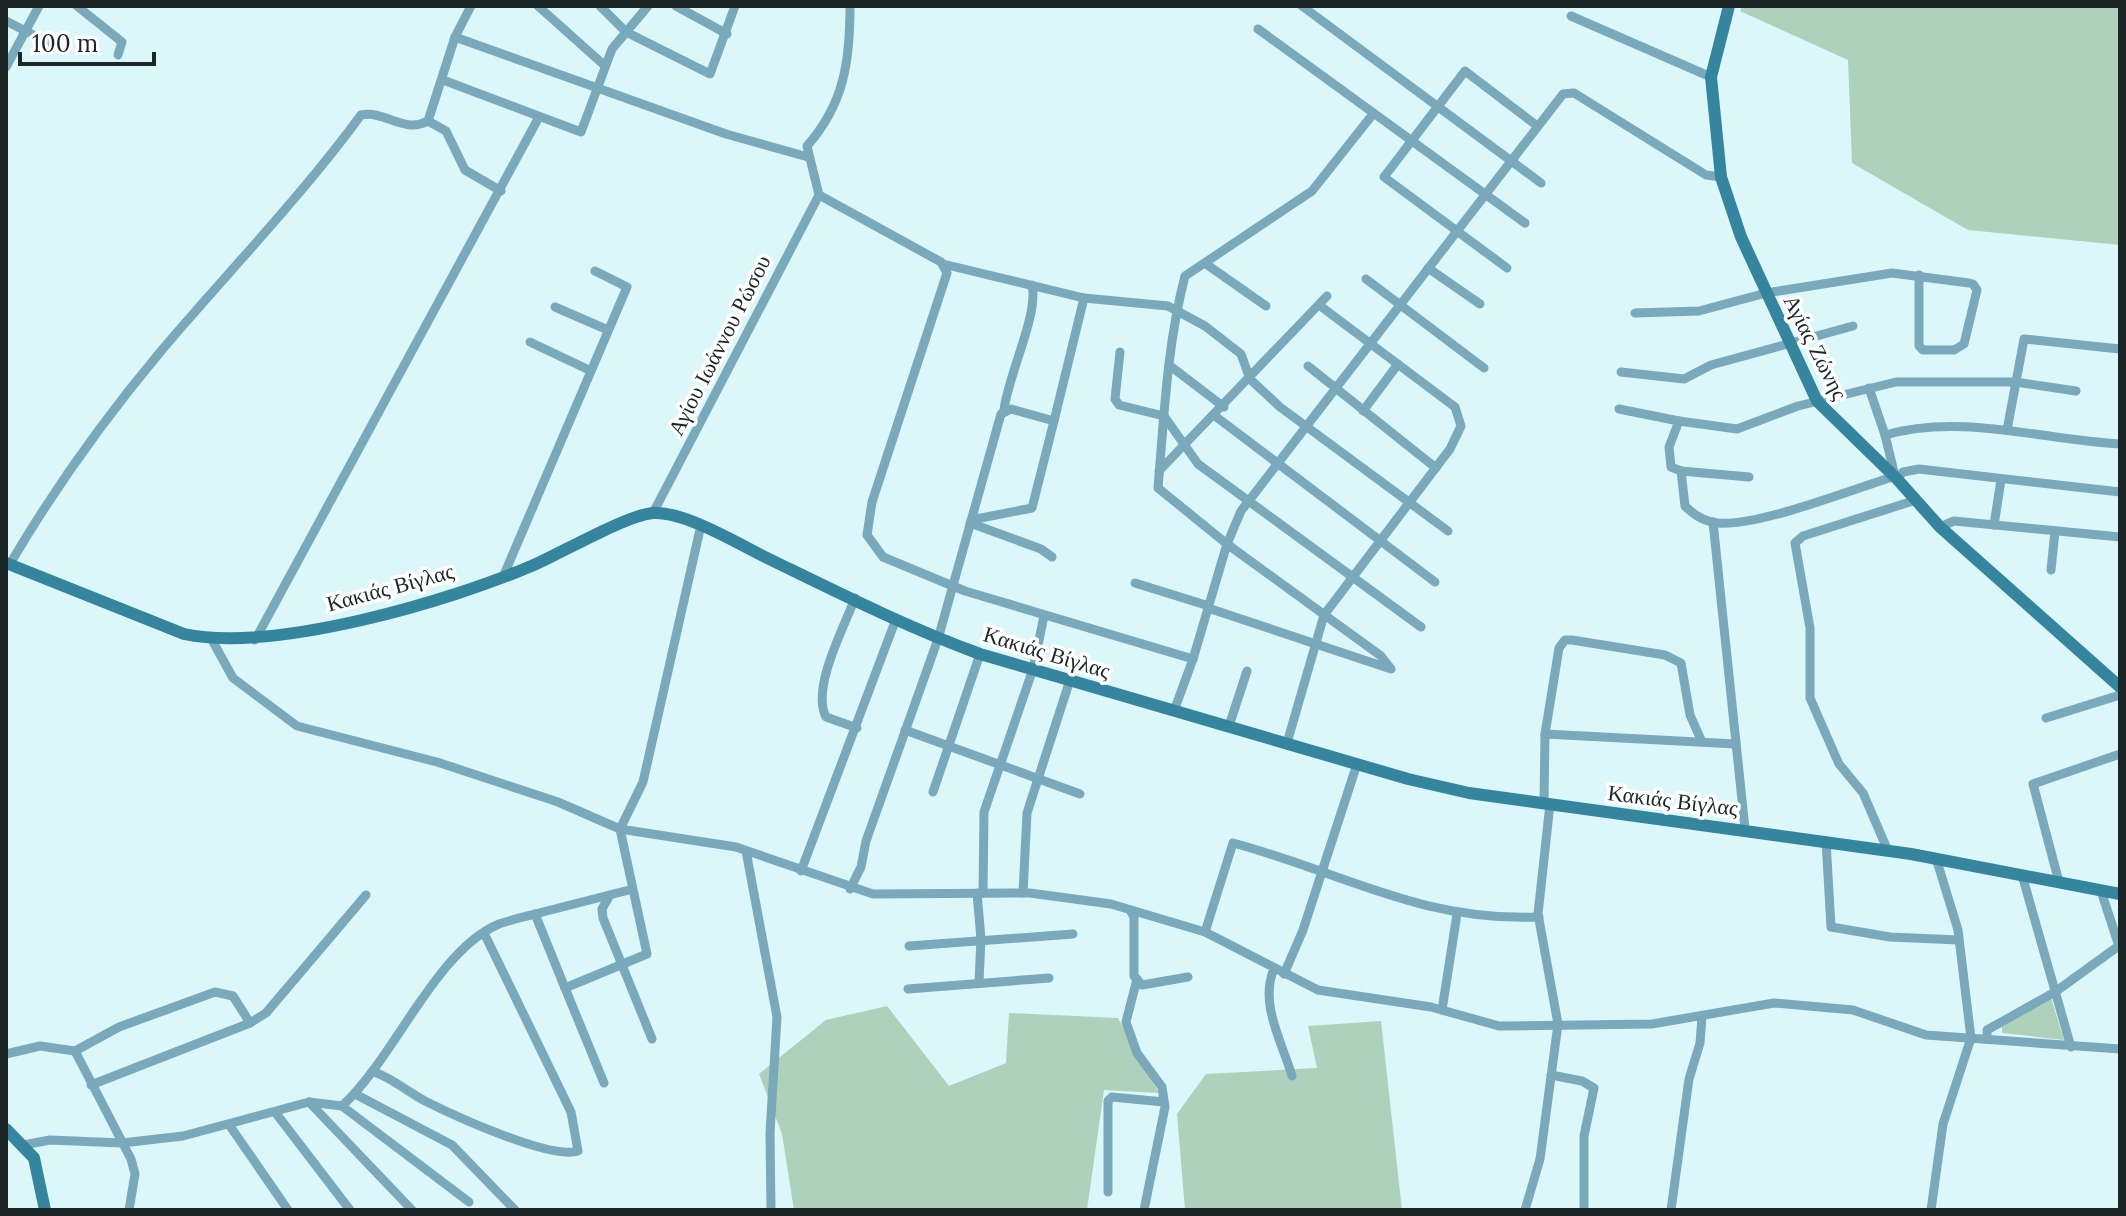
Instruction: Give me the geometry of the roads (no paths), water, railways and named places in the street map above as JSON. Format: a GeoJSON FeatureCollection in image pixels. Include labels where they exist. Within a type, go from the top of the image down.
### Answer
{"type":"FeatureCollection","features":[{"type":"Feature","properties":{"kind":"street"},"geometry":{"type":"LineString","coordinates":[[6,67],[39,6]]}},
{"type":"Feature","properties":{"kind":"street"},"geometry":{"type":"LineString","coordinates":[[77,6],[122,42],[118,55]]}},
{"type":"Feature","properties":{"kind":"street"},"geometry":{"type":"LineString","coordinates":[[428,121],[455,37],[470,6]]}},
{"type":"Feature","properties":{"kind":"street"},"geometry":{"type":"LineString","coordinates":[[538,6],[604,65]]}},
{"type":"Feature","properties":{"kind":"street"},"geometry":{"type":"LineString","coordinates":[[600,6],[626,32],[710,74],[735,6]]}},
{"type":"Feature","properties":{"kind":"street"},"geometry":{"type":"LineString","coordinates":[[443,80],[581,132],[600,88],[604,65],[648,6]]}},
{"type":"Feature","properties":{"kind":"street"},"geometry":{"type":"LineString","coordinates":[[676,6],[727,34]]}},
{"type":"Feature","properties":{"kind":"street"},"geometry":{"type":"LineString","coordinates":[[850,6],[846,68],[838,100],[828,121],[807,146],[819,195],[943,264],[1084,298],[1176,309],[1241,354],[1250,379],[1307,427],[1448,531]]}},
{"type":"Feature","properties":{"kind":"street"},"geometry":{"type":"LineString","coordinates":[[1302,6],[1541,183]]}},
{"type":"Feature","properties":{"kind":"street","name":"Αγίας Ζώνης"},"geometry":{"type":"LineString","coordinates":[[1729,6],[1711,77],[1721,177],[1729,209],[1817,401],[1896,477],[1940,527],[2120,687]]}},
{"type":"Feature","properties":{"kind":"street"},"geometry":{"type":"LineString","coordinates":[[1571,16],[1711,77]]}},
{"type":"Feature","properties":{"kind":"street"},"geometry":{"type":"LineString","coordinates":[[6,21],[51,44]]}},
{"type":"Feature","properties":{"kind":"street"},"geometry":{"type":"LineString","coordinates":[[1258,29],[1525,223]]}},
{"type":"Feature","properties":{"kind":"street"},"geometry":{"type":"LineString","coordinates":[[455,37],[786,154],[808,157]]}},
{"type":"Feature","properties":{"kind":"street"},"geometry":{"type":"LineString","coordinates":[[1507,268],[1384,177],[1465,71],[1536,125]]}},
{"type":"Feature","properties":{"kind":"street"},"geometry":{"type":"LineString","coordinates":[[1174,711],[1227,544],[1241,511],[1536,125],[1563,94],[1574,93],[1706,175],[1721,177]]}},
{"type":"Feature","properties":{"kind":"street"},"geometry":{"type":"LineString","coordinates":[[8,564],[52,494],[160,353],[314,179],[361,115],[374,113],[404,126],[428,121],[446,131],[465,170],[501,191]]}},
{"type":"Feature","properties":{"kind":"street"},"geometry":{"type":"LineString","coordinates":[[1135,583],[1391,669],[1381,656],[1227,544],[1158,488],[1176,309],[1185,276],[1312,191],[1373,114]]}},
{"type":"Feature","properties":{"kind":"street"},"geometry":{"type":"LineString","coordinates":[[255,640],[539,117]]}},
{"type":"Feature","properties":{"kind":"street","name":"Αγίου Ιωάννου Ρώσου"},"geometry":{"type":"LineString","coordinates":[[653,513],[819,195]]}},
{"type":"Feature","properties":{"kind":"street"},"geometry":{"type":"LineString","coordinates":[[943,264],[947,273],[865,529],[883,557],[952,586],[1193,659]]}},
{"type":"Feature","properties":{"kind":"street"},"geometry":{"type":"LineString","coordinates":[[1206,264],[1266,306]]}},
{"type":"Feature","properties":{"kind":"street"},"geometry":{"type":"LineString","coordinates":[[1428,268],[1480,304]]}},
{"type":"Feature","properties":{"kind":"street"},"geometry":{"type":"LineString","coordinates":[[503,577],[627,287],[595,271]]}},
{"type":"Feature","properties":{"kind":"street"},"geometry":{"type":"LineString","coordinates":[[1635,313],[1699,311],[1766,293],[1892,273],[1919,275],[1973,284],[1977,290],[1964,344],[1958,349],[1923,350],[1919,346],[1919,275]]}},
{"type":"Feature","properties":{"kind":"street"},"geometry":{"type":"LineString","coordinates":[[1366,279],[1484,368]]}},
{"type":"Feature","properties":{"kind":"street"},"geometry":{"type":"LineString","coordinates":[[850,889],[861,867],[866,841],[938,639],[1004,410],[1007,386],[1033,303],[1032,285]]}},
{"type":"Feature","properties":{"kind":"street"},"geometry":{"type":"LineString","coordinates":[[1159,471],[1224,407],[1327,296]]}},
{"type":"Feature","properties":{"kind":"street"},"geometry":{"type":"LineString","coordinates":[[970,522],[1032,508],[1084,298]]}},
{"type":"Feature","properties":{"kind":"street"},"geometry":{"type":"LineString","coordinates":[[1287,743],[1324,615],[1459,435],[1460,417],[1455,407],[1319,305]]}},
{"type":"Feature","properties":{"kind":"street"},"geometry":{"type":"LineString","coordinates":[[555,307],[608,330]]}},
{"type":"Feature","properties":{"kind":"street"},"geometry":{"type":"LineString","coordinates":[[1621,372],[1684,379],[1711,365],[1853,326]]}},
{"type":"Feature","properties":{"kind":"street"},"geometry":{"type":"LineString","coordinates":[[2007,430],[2024,339],[2120,349]]}},
{"type":"Feature","properties":{"kind":"street"},"geometry":{"type":"LineString","coordinates":[[530,342],[589,370]]}},
{"type":"Feature","properties":{"kind":"street"},"geometry":{"type":"LineString","coordinates":[[1120,352],[1115,399],[1119,405],[1164,416],[1183,447],[1198,464],[1250,499],[1421,627]]}},
{"type":"Feature","properties":{"kind":"street"},"geometry":{"type":"LineString","coordinates":[[1363,411],[1398,364]]}},
{"type":"Feature","properties":{"kind":"street"},"geometry":{"type":"LineString","coordinates":[[1169,365],[1224,407]]}},
{"type":"Feature","properties":{"kind":"street"},"geometry":{"type":"LineString","coordinates":[[1308,366],[1436,468]]}},
{"type":"Feature","properties":{"kind":"street"},"geometry":{"type":"LineString","coordinates":[[1619,409],[1737,429],[1817,401],[1896,382],[2015,382],[2076,391]]}},
{"type":"Feature","properties":{"kind":"street"},"geometry":{"type":"LineString","coordinates":[[1869,388],[1896,477]]}},
{"type":"Feature","properties":{"kind":"street"},"geometry":{"type":"LineString","coordinates":[[1004,410],[1054,421]]}},
{"type":"Feature","properties":{"kind":"street"},"geometry":{"type":"LineString","coordinates":[[1215,416],[1435,582]]}},
{"type":"Feature","properties":{"kind":"street"},"geometry":{"type":"LineString","coordinates":[[1679,421],[1669,447],[1671,467],[1681,471],[1749,477]]}},
{"type":"Feature","properties":{"kind":"street"},"geometry":{"type":"LineString","coordinates":[[1885,435],[1923,426],[2007,430],[2120,444]]}},
{"type":"Feature","properties":{"kind":"street"},"geometry":{"type":"LineString","coordinates":[[1681,471],[1685,506],[1696,516],[1713,522],[1765,516],[1919,469],[2120,492]]}},
{"type":"Feature","properties":{"kind":"street"},"geometry":{"type":"LineString","coordinates":[[1994,525],[2001,480]]}},
{"type":"Feature","properties":{"kind":"street"},"geometry":{"type":"LineString","coordinates":[[1888,851],[1863,793],[1839,764],[1810,698],[1810,628],[1795,543],[1803,536],[1916,500]]}},
{"type":"Feature","properties":{"kind":"street","name":"Κακιάς Βίγλας"},"geometry":{"type":"LineString","coordinates":[[8,564],[184,634],[212,640],[255,640],[386,613],[503,577],[653,513],[701,525],[938,639],[980,654],[1357,764],[1469,793],[1936,858],[2120,894]]}},
{"type":"Feature","properties":{"kind":"street"},"geometry":{"type":"LineString","coordinates":[[1940,527],[1954,521],[2120,537]]}},
{"type":"Feature","properties":{"kind":"street"},"geometry":{"type":"LineString","coordinates":[[970,522],[1041,549],[1052,557]]}},
{"type":"Feature","properties":{"kind":"street"},"geometry":{"type":"LineString","coordinates":[[1713,522],[1745,829]]}},
{"type":"Feature","properties":{"kind":"street"},"geometry":{"type":"LineString","coordinates":[[565,988],[647,954],[620,829],[643,782],[701,525]]}},
{"type":"Feature","properties":{"kind":"street"},"geometry":{"type":"LineString","coordinates":[[2051,570],[2055,531]]}},
{"type":"Feature","properties":{"kind":"street"},"geometry":{"type":"LineString","coordinates":[[855,598],[825,678],[819,704],[826,717],[857,728]]}},
{"type":"Feature","properties":{"kind":"street"},"geometry":{"type":"LineString","coordinates":[[979,982],[984,812],[1033,669],[1044,616]]}},
{"type":"Feature","properties":{"kind":"street"},"geometry":{"type":"LineString","coordinates":[[801,871],[896,619]]}},
{"type":"Feature","properties":{"kind":"street"},"geometry":{"type":"LineString","coordinates":[[212,640],[233,678],[297,726],[437,762],[558,802],[620,829],[746,851],[850,889],[873,894],[1023,893],[1111,904],[1205,932],[1318,990],[1442,1010],[1499,1026],[1652,1024],[1759,1004],[1796,1004],[1853,1010],[1926,1035],[1987,1034],[2071,1047],[2120,1049]]}},
{"type":"Feature","properties":{"kind":"street"},"geometry":{"type":"LineString","coordinates":[[1525,1210],[1540,1159],[1558,1024],[1539,917],[1547,803],[1545,734],[1559,648],[1565,640],[1572,640],[1665,655],[1681,663],[1690,715],[1702,742]]}},
{"type":"Feature","properties":{"kind":"street"},"geometry":{"type":"LineString","coordinates":[[933,792],[980,654]]}},
{"type":"Feature","properties":{"kind":"street"},"geometry":{"type":"LineString","coordinates":[[1229,726],[1247,671]]}},
{"type":"Feature","properties":{"kind":"street"},"geometry":{"type":"LineString","coordinates":[[1023,893],[1027,813],[1070,680]]}},
{"type":"Feature","properties":{"kind":"street"},"geometry":{"type":"LineString","coordinates":[[2046,718],[2120,695]]}},
{"type":"Feature","properties":{"kind":"street"},"geometry":{"type":"LineString","coordinates":[[905,730],[1080,794]]}},
{"type":"Feature","properties":{"kind":"street"},"geometry":{"type":"LineString","coordinates":[[1545,734],[1736,744]]}},
{"type":"Feature","properties":{"kind":"street"},"geometry":{"type":"LineString","coordinates":[[2059,882],[2033,784],[2120,754]]}},
{"type":"Feature","properties":{"kind":"street"},"geometry":{"type":"LineString","coordinates":[[1292,1076],[1269,1005],[1270,979],[1279,972],[1322,875],[1357,764]]}},
{"type":"Feature","properties":{"kind":"street"},"geometry":{"type":"LineString","coordinates":[[1826,841],[1831,927],[1890,937],[1959,940]]}},
{"type":"Feature","properties":{"kind":"street"},"geometry":{"type":"LineString","coordinates":[[1205,932],[1233,843],[1388,897],[1457,914],[1539,917]]}},
{"type":"Feature","properties":{"kind":"street"},"geometry":{"type":"LineString","coordinates":[[746,851],[777,1017],[770,1133],[771,1210]]}},
{"type":"Feature","properties":{"kind":"street"},"geometry":{"type":"LineString","coordinates":[[1931,1210],[1943,1124],[1971,1034],[1959,940],[1936,858]]}},
{"type":"Feature","properties":{"kind":"street"},"geometry":{"type":"LineString","coordinates":[[2022,875],[2071,1047]]}},
{"type":"Feature","properties":{"kind":"street"},"geometry":{"type":"LineString","coordinates":[[342,1106],[357,1095],[450,963],[484,933],[535,914],[633,889]]}},
{"type":"Feature","properties":{"kind":"street"},"geometry":{"type":"LineString","coordinates":[[1987,1034],[2055,992],[2120,946],[2101,891]]}},
{"type":"Feature","properties":{"kind":"street"},"geometry":{"type":"LineString","coordinates":[[91,1085],[250,1023],[280,1000],[366,895]]}},
{"type":"Feature","properties":{"kind":"street"},"geometry":{"type":"LineString","coordinates":[[610,895],[602,909],[603,918],[652,1039]]}},
{"type":"Feature","properties":{"kind":"street"},"geometry":{"type":"LineString","coordinates":[[1130,910],[1134,917],[1137,979],[1126,1022],[1137,1053],[1162,1087],[1164,1102],[1144,1210]]}},
{"type":"Feature","properties":{"kind":"street"},"geometry":{"type":"LineString","coordinates":[[535,914],[604,1083]]}},
{"type":"Feature","properties":{"kind":"street"},"geometry":{"type":"LineString","coordinates":[[1442,1010],[1457,914]]}},
{"type":"Feature","properties":{"kind":"street"},"geometry":{"type":"LineString","coordinates":[[374,1072],[391,1078],[429,1103],[520,1143],[553,1151],[578,1151],[571,1112],[484,933]]}},
{"type":"Feature","properties":{"kind":"street"},"geometry":{"type":"LineString","coordinates":[[909,946],[1073,934]]}},
{"type":"Feature","properties":{"kind":"street"},"geometry":{"type":"LineString","coordinates":[[1137,979],[1142,985],[1188,977]]}},
{"type":"Feature","properties":{"kind":"street"},"geometry":{"type":"LineString","coordinates":[[908,989],[1049,978]]}},
{"type":"Feature","properties":{"kind":"street"},"geometry":{"type":"LineString","coordinates":[[6,1054],[40,1046],[75,1051],[119,1027],[215,992],[233,996],[250,1023]]}},
{"type":"Feature","properties":{"kind":"street"},"geometry":{"type":"LineString","coordinates":[[1671,1210],[1689,1079],[1700,1043],[1702,1017]]}},
{"type":"Feature","properties":{"kind":"street"},"geometry":{"type":"LineString","coordinates":[[75,1051],[135,1174],[129,1210]]}},
{"type":"Feature","properties":{"kind":"street"},"geometry":{"type":"LineString","coordinates":[[1551,1075],[1582,1081],[1594,1088],[1584,1136],[1584,1210]]}},
{"type":"Feature","properties":{"kind":"street"},"geometry":{"type":"LineString","coordinates":[[357,1095],[452,1145],[515,1210]]}},
{"type":"Feature","properties":{"kind":"street"},"geometry":{"type":"LineString","coordinates":[[1108,1192],[1108,1101],[1112,1097],[1164,1102]]}},
{"type":"Feature","properties":{"kind":"street"},"geometry":{"type":"LineString","coordinates":[[23,1145],[50,1140],[122,1143],[230,1126],[309,1102],[342,1106],[469,1202]]}},
{"type":"Feature","properties":{"kind":"street"},"geometry":{"type":"LineString","coordinates":[[309,1102],[412,1210]]}},
{"type":"Feature","properties":{"kind":"street"},"geometry":{"type":"LineString","coordinates":[[275,1112],[350,1210]]}},
{"type":"Feature","properties":{"kind":"street"},"geometry":{"type":"LineString","coordinates":[[230,1126],[288,1210]]}},
{"type":"Feature","properties":{"kind":"street"},"geometry":{"type":"LineString","coordinates":[[6,1129],[34,1158],[40,1174],[45,1210]]}}]}
